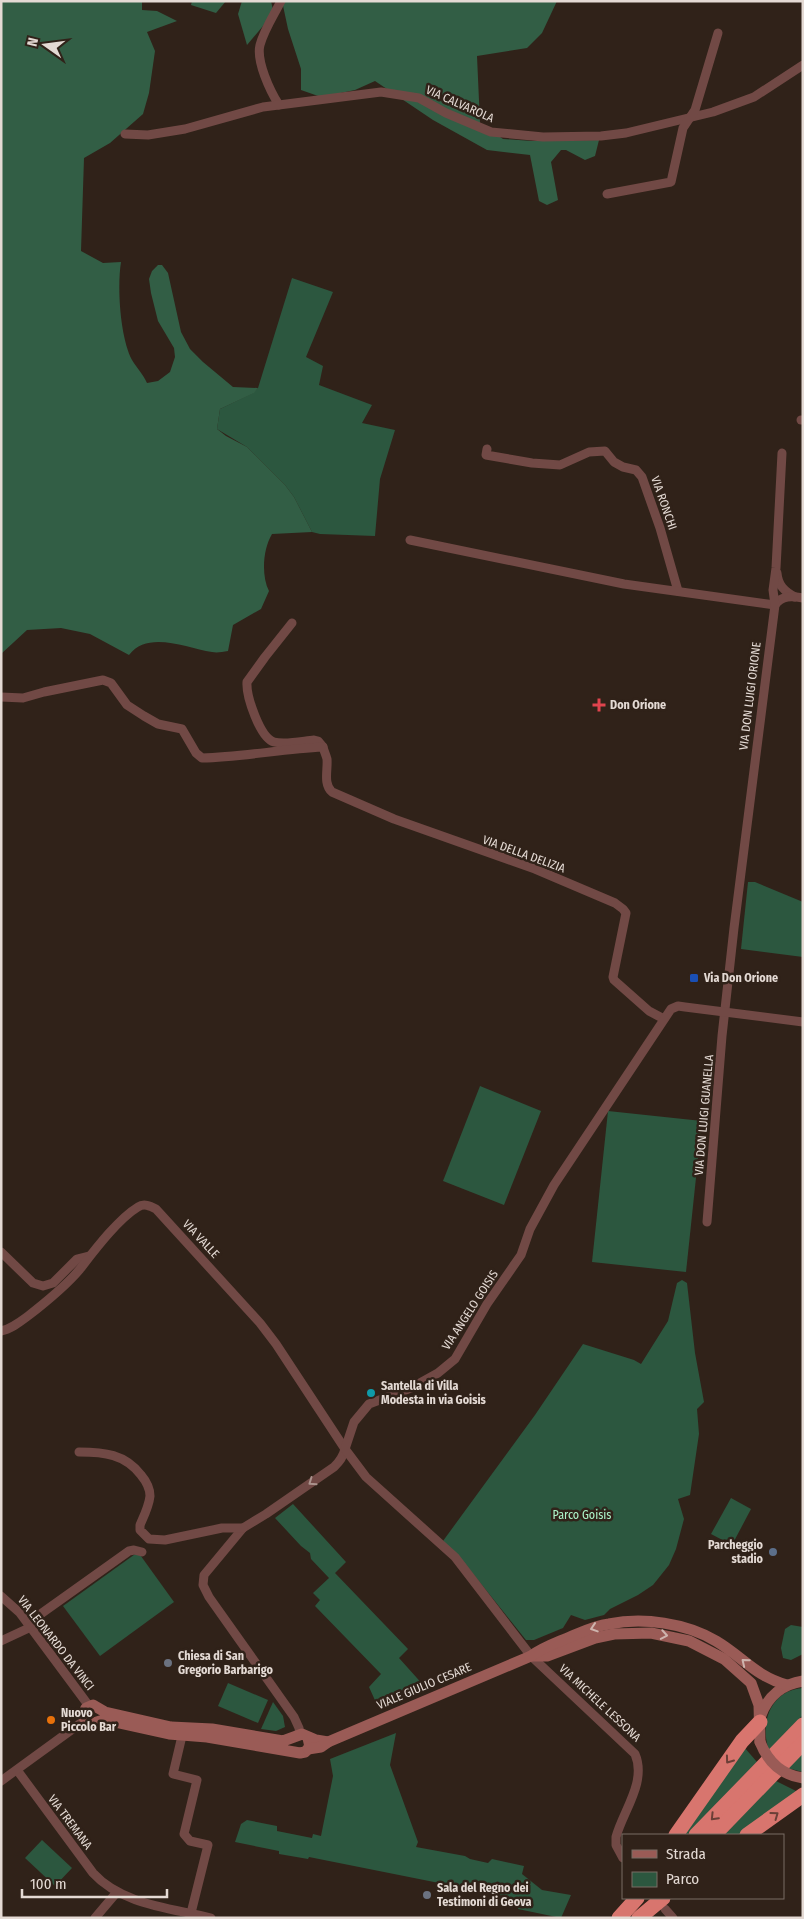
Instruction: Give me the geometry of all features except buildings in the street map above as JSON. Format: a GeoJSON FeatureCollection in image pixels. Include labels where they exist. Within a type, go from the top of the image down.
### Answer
{"type":"FeatureCollection","features":[{"type":"Feature","properties":{"kind":"highway"},"geometry":{"type":"LineString","coordinates":[[677,1834],[742,1742],[760,1721]]}},
{"type":"Feature","properties":{"kind":"highway"},"geometry":{"type":"LineString","coordinates":[[697,1834],[803,1725]]}},
{"type":"Feature","properties":{"kind":"highway"},"geometry":{"type":"LineString","coordinates":[[715,1834],[803,1743]]}},
{"type":"Feature","properties":{"kind":"highway"},"geometry":{"type":"LineString","coordinates":[[748,1834],[803,1795]]}},
{"type":"Feature","properties":{"kind":"highway"},"geometry":{"type":"LineString","coordinates":[[618,1918],[630,1899]]}},
{"type":"Feature","properties":{"kind":"highway"},"geometry":{"type":"LineString","coordinates":[[618,1918],[636,1899]]}},
{"type":"Feature","properties":{"kind":"highway"},"geometry":{"type":"LineString","coordinates":[[635,1918],[653,1899]]}},
{"type":"Feature","properties":{"kind":"highway"},"geometry":{"type":"LineString","coordinates":[[639,1918],[664,1903]]}},
{"type":"Feature","properties":{"kind":"street"},"geometry":{"type":"LineString","coordinates":[[278,105],[259,52],[280,1]]}},
{"type":"Feature","properties":{"kind":"street"},"geometry":{"type":"LineString","coordinates":[[607,194],[671,182],[683,128],[695,110],[718,33]]}},
{"type":"Feature","properties":{"kind":"street","name":"VIA CALVAROLA"},"geometry":{"type":"LineString","coordinates":[[125,134],[148,135],[185,129],[263,107],[380,92],[419,98],[446,113],[491,132],[543,137],[601,136],[626,133],[713,112],[754,97],[803,65]]}},
{"type":"Feature","properties":{"kind":"street","name":"VIA RONCHI"},"geometry":{"type":"LineString","coordinates":[[487,449],[486,455],[532,463],[560,465],[589,452],[605,451],[614,462],[623,467],[636,470],[642,477],[660,528],[678,591]]}},
{"type":"Feature","properties":{"kind":"street","name":"VIA DON LUIGI ORIONE"},"geometry":{"type":"LineString","coordinates":[[725,1012],[776,605],[772,590],[776,568],[782,453]]}},
{"type":"Feature","properties":{"kind":"street"},"geometry":{"type":"LineString","coordinates":[[410,540],[624,584],[776,605],[783,598],[799,597]]}},
{"type":"Feature","properties":{"kind":"street"},"geometry":{"type":"LineString","coordinates":[[776,568],[778,581],[782,588],[799,597]]}},
{"type":"Feature","properties":{"kind":"street"},"geometry":{"type":"LineString","coordinates":[[292,623],[265,656],[248,682],[250,698],[262,731],[269,740],[277,743],[314,740],[318,741],[323,747]]}},
{"type":"Feature","properties":{"kind":"street"},"geometry":{"type":"LineString","coordinates":[[1,697],[23,698],[103,680],[111,683],[127,705],[144,716],[158,724],[182,729],[196,753],[202,758],[247,756],[293,748],[323,747]]}},
{"type":"Feature","properties":{"kind":"street","name":"VIA DELLA DELIZIA"},"geometry":{"type":"LineString","coordinates":[[323,747],[326,757],[326,783],[332,792],[394,819],[535,870],[615,903],[623,909],[626,913],[613,977],[614,980],[649,1011],[664,1019]]}},
{"type":"Feature","properties":{"kind":"street","name":"VIA ANGELO GOISIS"},"geometry":{"type":"LineString","coordinates":[[243,1528],[334,1467],[341,1460],[354,1422],[368,1404],[411,1388],[438,1373],[455,1359],[487,1304],[521,1255],[530,1229],[554,1185],[671,1009],[678,1006],[803,1022]]}},
{"type":"Feature","properties":{"kind":"street","name":"VIA DON LUIGI GUANELLA"},"geometry":{"type":"LineString","coordinates":[[707,1222],[725,1012]]}},
{"type":"Feature","properties":{"kind":"street","name":"VIA VALLE"},"geometry":{"type":"LineString","coordinates":[[1,1252],[33,1282],[43,1286],[53,1282],[77,1259],[89,1256],[138,1207],[150,1206],[156,1209],[213,1270],[265,1330],[345,1449]]}},
{"type":"Feature","properties":{"kind":"street"},"geometry":{"type":"LineString","coordinates":[[1,1330],[11,1328],[50,1299],[79,1270],[89,1256]]}},
{"type":"Feature","properties":{"kind":"street"},"geometry":{"type":"LineString","coordinates":[[345,1449],[366,1477],[455,1558],[531,1656]]}},
{"type":"Feature","properties":{"kind":"street"},"geometry":{"type":"LineString","coordinates":[[79,1452],[99,1452],[121,1458],[135,1467],[142,1475],[149,1488],[150,1496],[140,1530],[148,1539],[165,1540],[222,1528],[243,1528]]}},
{"type":"Feature","properties":{"kind":"street"},"geometry":{"type":"LineString","coordinates":[[243,1528],[204,1575],[203,1585],[209,1597],[294,1717],[302,1740]]}},
{"type":"Feature","properties":{"kind":"street"},"geometry":{"type":"LineString","coordinates":[[1,1641],[29,1625],[129,1551],[142,1552]]}},
{"type":"Feature","properties":{"kind":"street","name":"VIA LEONARDO DA VINCI"},"geometry":{"type":"LineString","coordinates":[[1,1596],[12,1604],[29,1625],[89,1706]]}},
{"type":"Feature","properties":{"kind":"street","name":"VIALE GIULIO CESARE"},"geometry":{"type":"LineString","coordinates":[[101,1716],[171,1727],[203,1728],[283,1741],[302,1740],[321,1747],[328,1742],[531,1656],[542,1648],[599,1626],[626,1622],[665,1624],[701,1634],[717,1641],[770,1680],[788,1684],[803,1681]]}},
{"type":"Feature","properties":{"kind":"street","name":"VIALE GIULIO CESARE"},"geometry":{"type":"LineString","coordinates":[[531,1656],[547,1656],[596,1638],[614,1634],[651,1633],[681,1638],[709,1650],[724,1659],[751,1683],[759,1705],[760,1742],[768,1757],[787,1774],[803,1778]]}},
{"type":"Feature","properties":{"kind":"street","name":"VIA MICHELE LESSONA"},"geometry":{"type":"LineString","coordinates":[[531,1656],[635,1754],[639,1764],[638,1778],[616,1837],[616,1845],[622,1856]]}},
{"type":"Feature","properties":{"kind":"street"},"geometry":{"type":"LineString","coordinates":[[788,1684],[803,1672]]}},
{"type":"Feature","properties":{"kind":"street","name":"VIALE GIULIO CESARE"},"geometry":{"type":"LineString","coordinates":[[760,1721],[770,1699],[788,1684]]}},
{"type":"Feature","properties":{"kind":"street"},"geometry":{"type":"LineString","coordinates":[[1,1781],[85,1720],[84,1713],[89,1706]]}},
{"type":"Feature","properties":{"kind":"street","name":"VIALE GIULIO CESARE"},"geometry":{"type":"LineString","coordinates":[[89,1706],[96,1706],[101,1716],[134,1726],[182,1736],[207,1737],[302,1753],[302,1740]]}},
{"type":"Feature","properties":{"kind":"street","name":"VIALE GIULIO CESARE"},"geometry":{"type":"LineString","coordinates":[[85,1720],[94,1724],[101,1716]]}},
{"type":"Feature","properties":{"kind":"street"},"geometry":{"type":"LineString","coordinates":[[182,1736],[174,1774],[196,1780],[184,1834],[190,1841],[208,1845],[191,1915]]}},
{"type":"Feature","properties":{"kind":"street","name":"VIA TREMANA"},"geometry":{"type":"LineString","coordinates":[[17,1770],[93,1873],[107,1886],[137,1900],[191,1915],[211,1918]]}},
{"type":"Feature","properties":{"kind":"street"},"geometry":{"type":"LineString","coordinates":[[95,1918],[117,1892]]}},
{"type":"Feature","properties":{"kind":"street"},"geometry":{"type":"LineString","coordinates":[[664,1903],[673,1918]]}},
{"type":"Feature","properties":{"kind":"green space"},"geometry":{"type":"Polygon","coordinates":[[[1,1],[142,1],[142,10],[157,11],[177,21],[147,32],[155,51],[149,93],[143,114],[110,143],[84,158],[81,251],[103,263],[121,262],[120,312],[122,325],[132,360],[147,383],[158,381],[170,372],[175,357],[174,348],[158,321],[149,279],[152,271],[158,265],[162,265],[168,273],[181,332],[190,349],[233,387],[258,388],[254,393],[220,409],[217,429],[247,447],[285,485],[294,497],[312,532],[272,534],[264,562],[266,585],[269,591],[261,609],[233,625],[228,651],[214,652],[157,642],[146,643],[129,655],[90,634],[61,628],[27,630],[1,654],[1,1]]]}},
{"type":"Feature","properties":{"kind":"green space"},"geometry":{"type":"Polygon","coordinates":[[[192,1],[226,1],[216,13],[191,5],[192,1]]]}},
{"type":"Feature","properties":{"kind":"green space"},"geometry":{"type":"Polygon","coordinates":[[[242,1],[271,1],[273,10],[263,26],[247,45],[238,14],[242,1]]]}},
{"type":"Feature","properties":{"kind":"green space"},"geometry":{"type":"Polygon","coordinates":[[[282,1],[557,1],[542,33],[527,48],[477,56],[480,123],[503,139],[532,141],[599,140],[595,156],[585,160],[566,150],[561,150],[551,162],[558,200],[547,205],[539,201],[530,155],[487,150],[433,120],[375,81],[355,90],[321,97],[301,90],[301,69],[288,29],[282,1]]]}},
{"type":"Feature","properties":{"kind":"green space"},"geometry":{"type":"Polygon","coordinates":[[[292,278],[333,292],[306,357],[323,366],[319,385],[372,405],[362,423],[395,430],[380,479],[375,536],[312,532],[294,497],[285,485],[247,447],[217,429],[220,409],[253,393],[258,388],[292,278]]]}},
{"type":"Feature","properties":{"kind":"green space"},"geometry":{"type":"Polygon","coordinates":[[[748,882],[755,882],[803,902],[803,957],[741,949],[748,882]]]}},
{"type":"Feature","properties":{"kind":"green space"},"geometry":{"type":"Polygon","coordinates":[[[480,1086],[541,1111],[504,1205],[443,1181],[480,1086]]]}},
{"type":"Feature","properties":{"kind":"green space"},"geometry":{"type":"Polygon","coordinates":[[[608,1111],[702,1121],[686,1272],[592,1262],[608,1111]]]}},
{"type":"Feature","properties":{"kind":"green space","name":"Parco Goisis"},"geometry":{"type":"Polygon","coordinates":[[[682,1280],[687,1283],[695,1353],[704,1402],[697,1409],[699,1434],[690,1495],[678,1499],[684,1519],[676,1549],[669,1565],[653,1585],[638,1595],[610,1609],[604,1615],[585,1620],[571,1615],[563,1628],[534,1640],[526,1640],[466,1565],[443,1541],[535,1415],[583,1344],[641,1364],[668,1321],[677,1283],[682,1280]]]}},
{"type":"Feature","properties":{"kind":"green space"},"geometry":{"type":"Polygon","coordinates":[[[731,1498],[751,1509],[732,1545],[711,1534],[731,1498]]]}},
{"type":"Feature","properties":{"kind":"green space"},"geometry":{"type":"Polygon","coordinates":[[[293,1504],[346,1562],[335,1573],[408,1649],[399,1658],[425,1687],[378,1707],[369,1687],[381,1674],[315,1606],[320,1600],[313,1593],[329,1578],[311,1559],[310,1553],[275,1518],[293,1504]]]}},
{"type":"Feature","properties":{"kind":"green space"},"geometry":{"type":"Polygon","coordinates":[[[138,1552],[174,1602],[100,1656],[63,1606],[138,1552]]]}},
{"type":"Feature","properties":{"kind":"green space"},"geometry":{"type":"Polygon","coordinates":[[[791,1625],[803,1627],[803,1654],[791,1660],[783,1658],[781,1648],[785,1629],[791,1625]]]}},
{"type":"Feature","properties":{"kind":"green space"},"geometry":{"type":"Polygon","coordinates":[[[228,1683],[268,1700],[258,1723],[218,1706],[228,1683]]]}},
{"type":"Feature","properties":{"kind":"green space"},"geometry":{"type":"Polygon","coordinates":[[[803,1688],[803,1715],[769,1750],[766,1740],[766,1729],[770,1710],[783,1695],[792,1690],[803,1688]]]}},
{"type":"Feature","properties":{"kind":"green space"},"geometry":{"type":"Polygon","coordinates":[[[273,1702],[283,1716],[285,1727],[276,1731],[261,1729],[273,1702]]]}},
{"type":"Feature","properties":{"kind":"green space"},"geometry":{"type":"Polygon","coordinates":[[[396,1733],[390,1765],[418,1842],[416,1847],[465,1856],[488,1863],[492,1859],[524,1866],[522,1874],[542,1890],[571,1895],[561,1918],[518,1909],[518,1904],[509,1897],[309,1857],[308,1859],[279,1854],[279,1851],[235,1842],[241,1824],[247,1820],[277,1826],[277,1831],[312,1838],[313,1834],[321,1836],[333,1776],[330,1759],[396,1733]]]}},
{"type":"Feature","properties":{"kind":"green space"},"geometry":{"type":"Polygon","coordinates":[[[744,1747],[757,1762],[688,1834],[682,1834],[744,1747]]]}},
{"type":"Feature","properties":{"kind":"green space"},"geometry":{"type":"Polygon","coordinates":[[[803,1752],[803,1772],[787,1768],[803,1752]]]}},
{"type":"Feature","properties":{"kind":"green space"},"geometry":{"type":"Polygon","coordinates":[[[776,1781],[798,1792],[741,1834],[725,1834],[776,1781]]]}},
{"type":"Feature","properties":{"kind":"green space"},"geometry":{"type":"Polygon","coordinates":[[[42,1840],[72,1868],[55,1886],[25,1858],[42,1840]]]}},
{"type":"Feature","properties":{"kind":"place","name":"Don Orione"},"geometry":{"type":"Point","coordinates":[599,705]}},
{"type":"Feature","properties":{"kind":"place","name":"Via Don Orione"},"geometry":{"type":"Point","coordinates":[694,978]}},
{"type":"Feature","properties":{"kind":"place","name":"Santella di Villa Modesta in via Goisis"},"geometry":{"type":"Point","coordinates":[371,1393]}},
{"type":"Feature","properties":{"kind":"place","name":"Parcheggio stadio"},"geometry":{"type":"Point","coordinates":[773,1552]}},
{"type":"Feature","properties":{"kind":"place","name":"Chiesa di San Gregorio Barbarigo"},"geometry":{"type":"Point","coordinates":[168,1663]}},
{"type":"Feature","properties":{"kind":"place","name":"Nuovo Piccolo Bar"},"geometry":{"type":"Point","coordinates":[51,1720]}},
{"type":"Feature","properties":{"kind":"place","name":"Sala del Regno dei Testimoni di Geova"},"geometry":{"type":"Point","coordinates":[427,1895]}}]}
